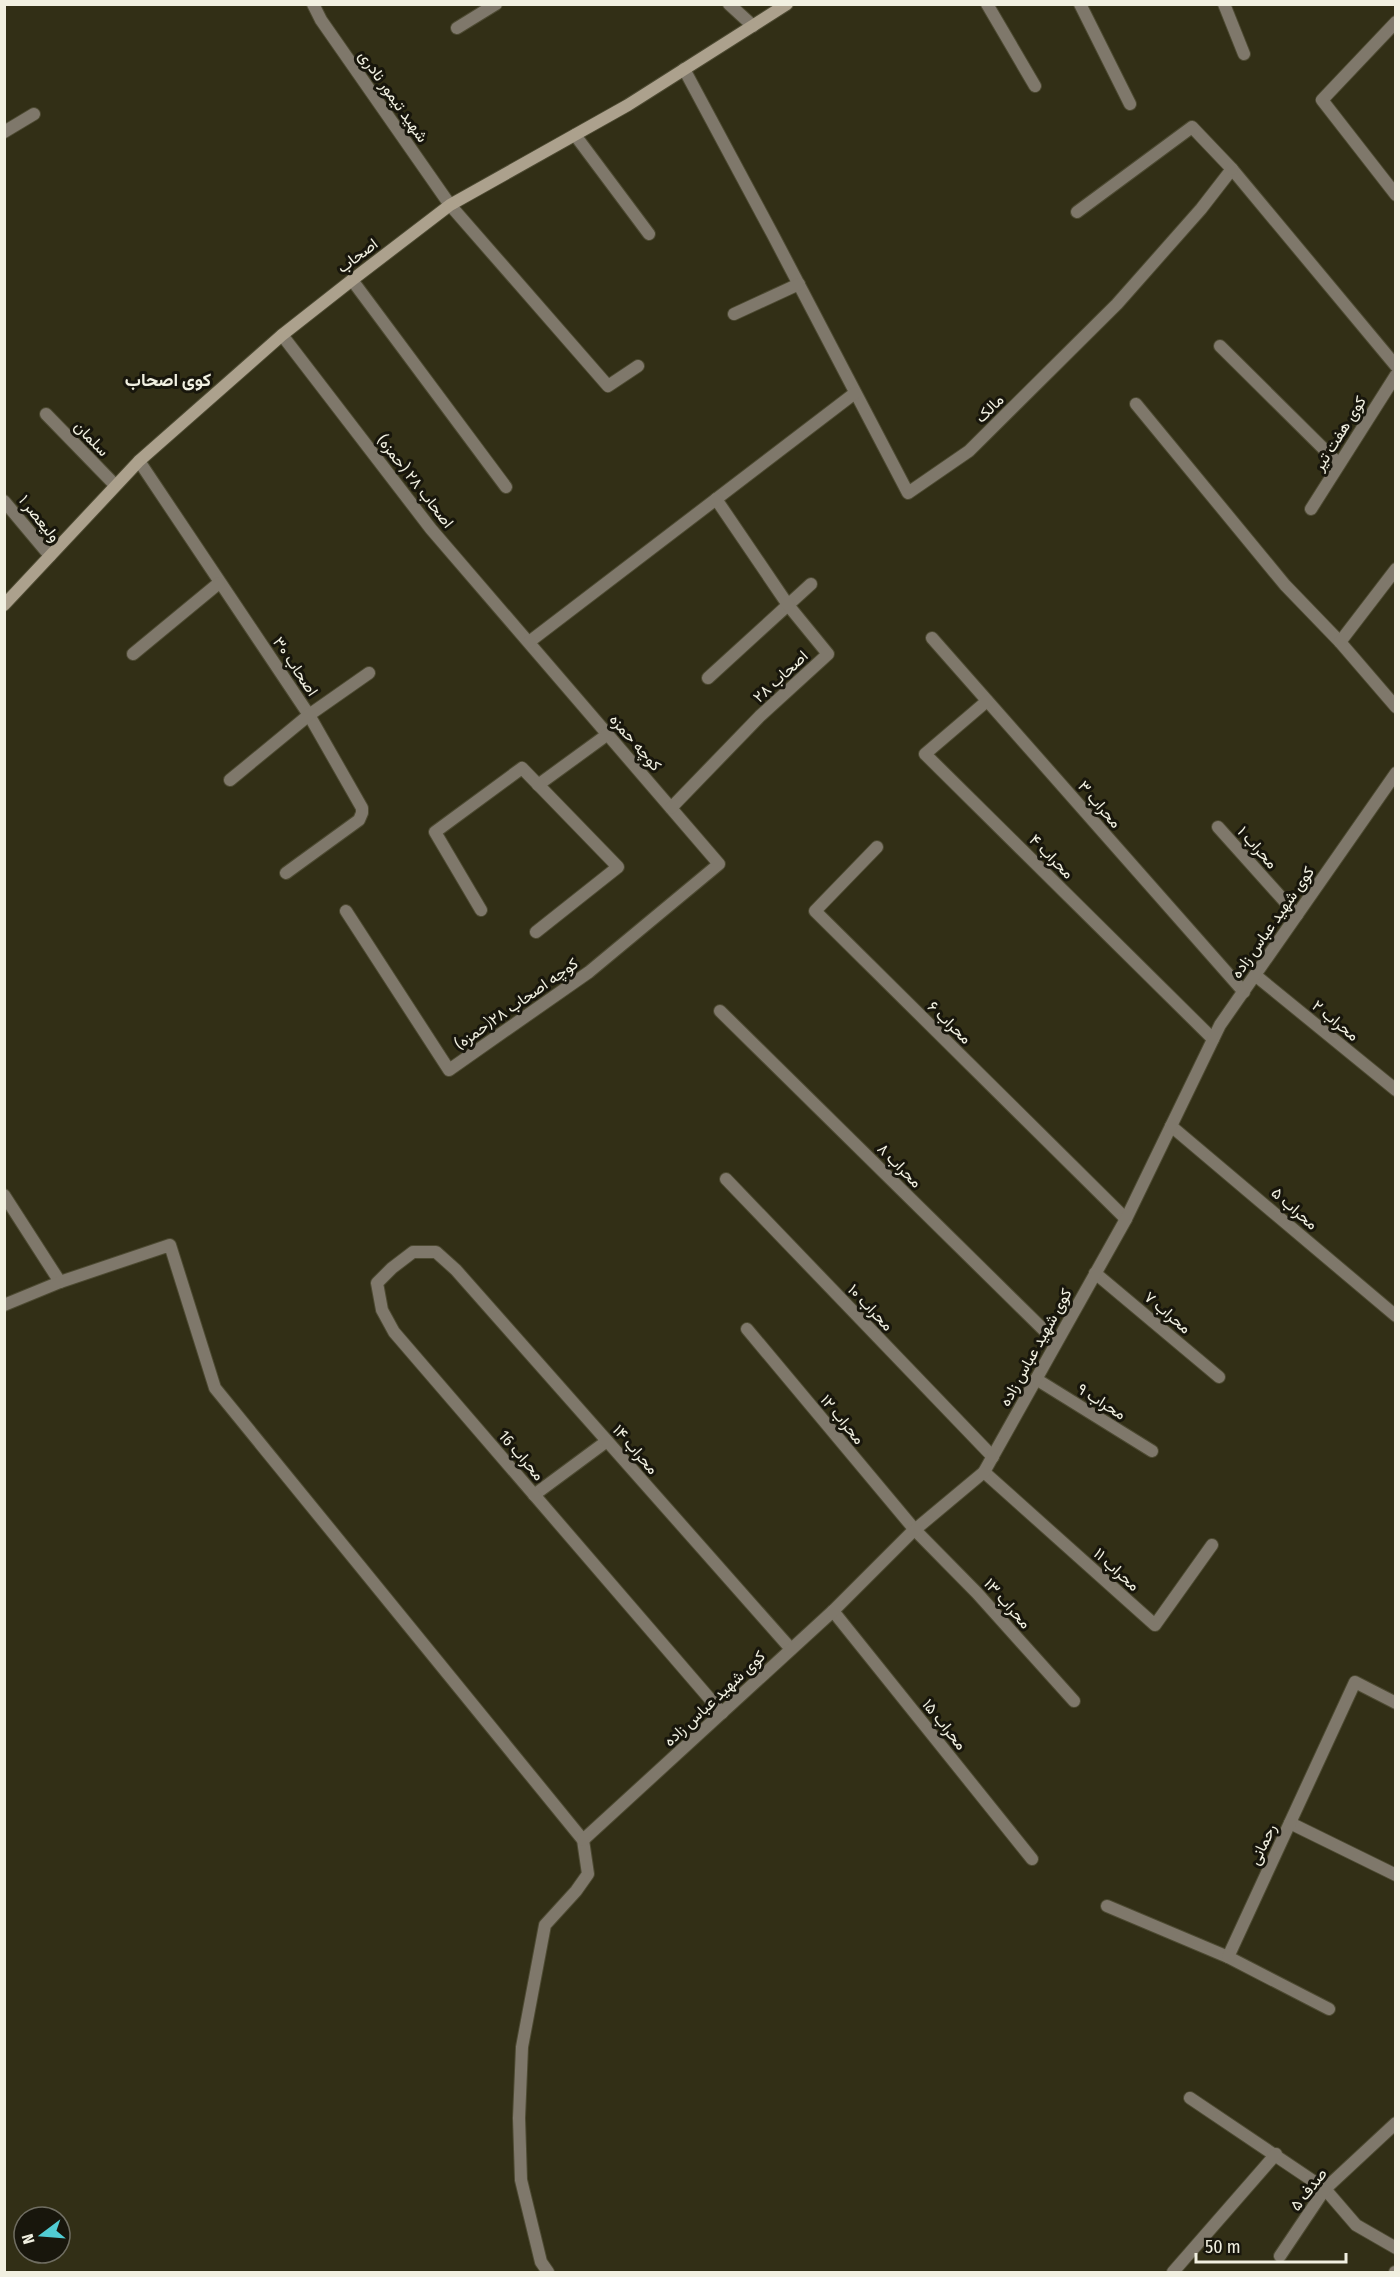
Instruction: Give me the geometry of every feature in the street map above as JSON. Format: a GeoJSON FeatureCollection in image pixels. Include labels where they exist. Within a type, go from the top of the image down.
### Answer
{"type":"FeatureCollection","features":[{"type":"Feature","properties":{"kind":"main road","name":"اصحاب"},"geometry":{"type":"LineString","coordinates":[[4,604],[139,461],[282,335],[352,280],[450,205],[575,135],[786,4]]}},
{"type":"Feature","properties":{"kind":"street","name":"شهید تیمور نادری"},"geometry":{"type":"LineString","coordinates":[[313,4],[321,20],[450,205],[608,386],[638,366]]}},
{"type":"Feature","properties":{"kind":"street"},"geometry":{"type":"LineString","coordinates":[[457,28],[496,4]]}},
{"type":"Feature","properties":{"kind":"street"},"geometry":{"type":"LineString","coordinates":[[729,4],[753,26]]}},
{"type":"Feature","properties":{"kind":"street"},"geometry":{"type":"LineString","coordinates":[[987,4],[1035,86]]}},
{"type":"Feature","properties":{"kind":"street"},"geometry":{"type":"LineString","coordinates":[[1080,4],[1130,104]]}},
{"type":"Feature","properties":{"kind":"street"},"geometry":{"type":"LineString","coordinates":[[1224,4],[1244,54]]}},
{"type":"Feature","properties":{"kind":"street"},"geometry":{"type":"LineString","coordinates":[[1395,22],[1322,100],[1395,195]]}},
{"type":"Feature","properties":{"kind":"street","name":"مالک"},"geometry":{"type":"LineString","coordinates":[[684,69],[908,493],[969,451],[1117,304],[1201,209],[1232,169]]}},
{"type":"Feature","properties":{"kind":"street"},"geometry":{"type":"LineString","coordinates":[[4,132],[34,114]]}},
{"type":"Feature","properties":{"kind":"street"},"geometry":{"type":"LineString","coordinates":[[1077,212],[1192,127],[1232,169],[1395,366]]}},
{"type":"Feature","properties":{"kind":"street"},"geometry":{"type":"LineString","coordinates":[[575,135],[649,234]]}},
{"type":"Feature","properties":{"kind":"street"},"geometry":{"type":"LineString","coordinates":[[352,280],[506,487]]}},
{"type":"Feature","properties":{"kind":"street"},"geometry":{"type":"LineString","coordinates":[[734,314],[799,284]]}},
{"type":"Feature","properties":{"kind":"street","name":"اصحاب ۲۸ (حمزه)"},"geometry":{"type":"LineString","coordinates":[[282,335],[431,529],[529,642]]}},
{"type":"Feature","properties":{"kind":"street"},"geometry":{"type":"LineString","coordinates":[[1220,346],[1339,464]]}},
{"type":"Feature","properties":{"kind":"street","name":"کوی هفت تیر"},"geometry":{"type":"LineString","coordinates":[[1311,509],[1395,375]]}},
{"type":"Feature","properties":{"kind":"street"},"geometry":{"type":"LineString","coordinates":[[529,642],[855,393]]}},
{"type":"Feature","properties":{"kind":"street"},"geometry":{"type":"LineString","coordinates":[[1136,404],[1286,585],[1340,642],[1395,706]]}},
{"type":"Feature","properties":{"kind":"street","name":"سلمان"},"geometry":{"type":"LineString","coordinates":[[46,414],[115,485]]}},
{"type":"Feature","properties":{"kind":"street","name":"اصحاب ۳۰"},"geometry":{"type":"LineString","coordinates":[[139,461],[309,715],[362,808],[359,820],[286,873]]}},
{"type":"Feature","properties":{"kind":"street","name":"اصحاب ۲۸"},"geometry":{"type":"LineString","coordinates":[[671,808],[760,716],[828,654],[788,605],[716,500]]}},
{"type":"Feature","properties":{"kind":"street","name":"ولیعصر ۱"},"geometry":{"type":"LineString","coordinates":[[4,501],[50,556]]}},
{"type":"Feature","properties":{"kind":"street"},"geometry":{"type":"LineString","coordinates":[[1340,642],[1395,569]]}},
{"type":"Feature","properties":{"kind":"street"},"geometry":{"type":"LineString","coordinates":[[132,654],[219,583]]}},
{"type":"Feature","properties":{"kind":"street"},"geometry":{"type":"LineString","coordinates":[[708,678],[811,584]]}},
{"type":"Feature","properties":{"kind":"street","name":"محراب ۳"},"geometry":{"type":"LineString","coordinates":[[932,638],[1244,992]]}},
{"type":"Feature","properties":{"kind":"street","name":"کوچه حمزه"},"geometry":{"type":"LineString","coordinates":[[529,642],[719,864]]}},
{"type":"Feature","properties":{"kind":"street"},"geometry":{"type":"LineString","coordinates":[[230,780],[309,715],[369,673]]}},
{"type":"Feature","properties":{"kind":"street","name":"محراب ۴"},"geometry":{"type":"LineString","coordinates":[[987,700],[925,754],[1213,1039]]}},
{"type":"Feature","properties":{"kind":"street"},"geometry":{"type":"LineString","coordinates":[[538,785],[608,734]]}},
{"type":"Feature","properties":{"kind":"street"},"geometry":{"type":"LineString","coordinates":[[481,910],[435,832],[522,768],[618,867],[536,932]]}},
{"type":"Feature","properties":{"kind":"street","name":"کوی شهید عباس زاده"},"geometry":{"type":"LineString","coordinates":[[583,1840],[833,1611],[915,1530],[984,1472],[1126,1219],[1220,1026],[1395,773]]}},
{"type":"Feature","properties":{"kind":"street","name":"محراب ۱"},"geometry":{"type":"LineString","coordinates":[[1218,827],[1297,915]]}},
{"type":"Feature","properties":{"kind":"street","name":"محراب ۶"},"geometry":{"type":"LineString","coordinates":[[877,847],[815,911],[1126,1219]]}},
{"type":"Feature","properties":{"kind":"street","name":"کوچه اصحاب ۲۸(حمزه)"},"geometry":{"type":"LineString","coordinates":[[346,911],[449,1070],[589,972],[719,864]]}},
{"type":"Feature","properties":{"kind":"street","name":"محراب ۲"},"geometry":{"type":"LineString","coordinates":[[1255,975],[1395,1090]]}},
{"type":"Feature","properties":{"kind":"street","name":"محراب ۸"},"geometry":{"type":"LineString","coordinates":[[720,1011],[1056,1342]]}},
{"type":"Feature","properties":{"kind":"street","name":"محراب ۵"},"geometry":{"type":"LineString","coordinates":[[1171,1126],[1395,1316]]}},
{"type":"Feature","properties":{"kind":"street","name":"محراب ۱۰"},"geometry":{"type":"LineString","coordinates":[[726,1179],[993,1457]]}},
{"type":"Feature","properties":{"kind":"street"},"geometry":{"type":"LineString","coordinates":[[4,1195],[60,1282]]}},
{"type":"Feature","properties":{"kind":"street"},"geometry":{"type":"LineString","coordinates":[[4,1305],[60,1282],[170,1245],[215,1388],[583,1840],[588,1874],[545,1925],[522,2047],[519,2118],[521,2180],[541,2262],[548,2272]]}},
{"type":"Feature","properties":{"kind":"street","name":"محراب 16"},"geometry":{"type":"LineString","coordinates":[[456,1270],[436,1252],[413,1252],[392,1268],[377,1283],[382,1310],[394,1332],[722,1713]]}},
{"type":"Feature","properties":{"kind":"street","name":"محراب ۱۴"},"geometry":{"type":"LineString","coordinates":[[456,1270],[791,1649]]}},
{"type":"Feature","properties":{"kind":"street","name":"محراب ۷"},"geometry":{"type":"LineString","coordinates":[[1095,1274],[1218,1377]]}},
{"type":"Feature","properties":{"kind":"street","name":"محراب ۱۲"},"geometry":{"type":"LineString","coordinates":[[747,1329],[915,1530]]}},
{"type":"Feature","properties":{"kind":"street","name":"محراب ۹"},"geometry":{"type":"LineString","coordinates":[[1036,1379],[1152,1451]]}},
{"type":"Feature","properties":{"kind":"street"},"geometry":{"type":"LineString","coordinates":[[534,1495],[608,1441]]}},
{"type":"Feature","properties":{"kind":"street","name":"محراب ۱۱"},"geometry":{"type":"LineString","coordinates":[[984,1472],[1155,1625],[1212,1545]]}},
{"type":"Feature","properties":{"kind":"street","name":"محراب ۱۳"},"geometry":{"type":"LineString","coordinates":[[915,1530],[977,1593],[1074,1701]]}},
{"type":"Feature","properties":{"kind":"street","name":"محراب ۱۵"},"geometry":{"type":"LineString","coordinates":[[833,1611],[1032,1858]]}},
{"type":"Feature","properties":{"kind":"street","name":"رحمانی"},"geometry":{"type":"LineString","coordinates":[[1228,1957],[1355,1682],[1395,1703]]}},
{"type":"Feature","properties":{"kind":"street"},"geometry":{"type":"LineString","coordinates":[[1290,1823],[1395,1875]]}},
{"type":"Feature","properties":{"kind":"street"},"geometry":{"type":"LineString","coordinates":[[1107,1906],[1228,1957],[1329,2009]]}},
{"type":"Feature","properties":{"kind":"street"},"geometry":{"type":"LineString","coordinates":[[1190,2098],[1325,2189],[1356,2225],[1395,2248]]}},
{"type":"Feature","properties":{"kind":"street","name":"صدف ۵"},"geometry":{"type":"LineString","coordinates":[[1280,2256],[1325,2189],[1395,2123]]}},
{"type":"Feature","properties":{"kind":"street"},"geometry":{"type":"LineString","coordinates":[[1173,2272],[1276,2154]]}},
{"type":"Feature","properties":{"kind":"district","name":"کوی اصحاب"},"geometry":{"type":"Point","coordinates":[168,380]}}]}
